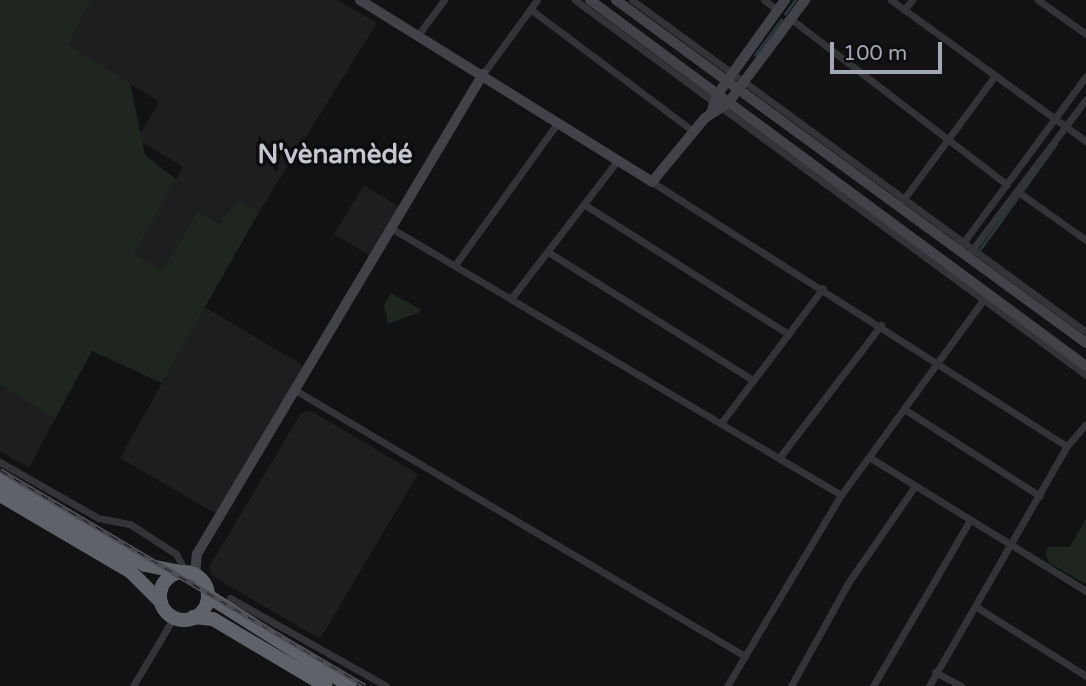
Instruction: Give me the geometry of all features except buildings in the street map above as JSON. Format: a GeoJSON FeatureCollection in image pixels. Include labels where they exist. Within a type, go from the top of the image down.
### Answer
{"type":"FeatureCollection","features":[{"type":"Feature","properties":{"kind":"highway"},"geometry":{"type":"LineString","coordinates":[[0,480],[145,565],[187,573],[208,596],[350,686]]}},
{"type":"Feature","properties":{"kind":"highway"},"geometry":{"type":"LineString","coordinates":[[0,495],[131,572],[174,617],[213,619],[326,686]]}},
{"type":"Feature","properties":{"kind":"highway"},"geometry":{"type":"LineString","coordinates":[[160,601],[163,583],[187,573]]}},
{"type":"Feature","properties":{"kind":"highway"},"geometry":{"type":"LineString","coordinates":[[193,617],[208,596]]}},
{"type":"Feature","properties":{"kind":"street"},"geometry":{"type":"LineString","coordinates":[[360,0],[483,74],[617,162],[939,361],[1067,446]]}},
{"type":"Feature","properties":{"kind":"street"},"geometry":{"type":"LineString","coordinates":[[418,35],[444,0]]}},
{"type":"Feature","properties":{"kind":"street"},"geometry":{"type":"LineString","coordinates":[[187,573],[483,74],[537,0]]}},
{"type":"Feature","properties":{"kind":"street"},"geometry":{"type":"LineString","coordinates":[[575,0],[1086,375]]}},
{"type":"Feature","properties":{"kind":"street"},"geometry":{"type":"LineString","coordinates":[[590,0],[718,105],[1086,366]]}},
{"type":"Feature","properties":{"kind":"street"},"geometry":{"type":"LineString","coordinates":[[616,0],[903,200],[1086,332]]}},
{"type":"Feature","properties":{"kind":"street"},"geometry":{"type":"LineString","coordinates":[[632,0],[729,78]]}},
{"type":"Feature","properties":{"kind":"street"},"geometry":{"type":"LineString","coordinates":[[764,0],[778,10]]}},
{"type":"Feature","properties":{"kind":"street"},"geometry":{"type":"LineString","coordinates":[[718,105],[729,78],[786,0]]}},
{"type":"Feature","properties":{"kind":"street"},"geometry":{"type":"LineString","coordinates":[[652,182],[693,131],[741,86],[805,0]]}},
{"type":"Feature","properties":{"kind":"street"},"geometry":{"type":"LineString","coordinates":[[891,0],[1086,141]]}},
{"type":"Feature","properties":{"kind":"street"},"geometry":{"type":"LineString","coordinates":[[904,10],[912,0]]}},
{"type":"Feature","properties":{"kind":"street"},"geometry":{"type":"LineString","coordinates":[[1038,0],[1086,34]]}},
{"type":"Feature","properties":{"kind":"street"},"geometry":{"type":"LineString","coordinates":[[530,9],[693,131]]}},
{"type":"Feature","properties":{"kind":"street"},"geometry":{"type":"LineString","coordinates":[[791,19],[1007,185]]}},
{"type":"Feature","properties":{"kind":"street"},"geometry":{"type":"LineString","coordinates":[[903,200],[994,76]]}},
{"type":"Feature","properties":{"kind":"street"},"geometry":{"type":"LineString","coordinates":[[963,243],[1086,76]]}},
{"type":"Feature","properties":{"kind":"street"},"geometry":{"type":"LineString","coordinates":[[741,86],[1086,343]]}},
{"type":"Feature","properties":{"kind":"street"},"geometry":{"type":"LineString","coordinates":[[972,250],[1086,99]]}},
{"type":"Feature","properties":{"kind":"street"},"geometry":{"type":"LineString","coordinates":[[455,265],[558,122]]}},
{"type":"Feature","properties":{"kind":"street"},"geometry":{"type":"LineString","coordinates":[[513,296],[617,162]]}},
{"type":"Feature","properties":{"kind":"street"},"geometry":{"type":"LineString","coordinates":[[1017,191],[1086,240]]}},
{"type":"Feature","properties":{"kind":"street"},"geometry":{"type":"LineString","coordinates":[[584,205],[788,334]]}},
{"type":"Feature","properties":{"kind":"street"},"geometry":{"type":"LineString","coordinates":[[391,228],[513,296],[841,495]]}},
{"type":"Feature","properties":{"kind":"street"},"geometry":{"type":"LineString","coordinates":[[548,252],[753,380]]}},
{"type":"Feature","properties":{"kind":"street"},"geometry":{"type":"LineString","coordinates":[[721,423],[823,288]]}},
{"type":"Feature","properties":{"kind":"street"},"geometry":{"type":"LineString","coordinates":[[727,686],[841,495],[984,299]]}},
{"type":"Feature","properties":{"kind":"street"},"geometry":{"type":"LineString","coordinates":[[779,458],[881,325]]}},
{"type":"Feature","properties":{"kind":"street"},"geometry":{"type":"LineString","coordinates":[[295,390],[745,656]]}},
{"type":"Feature","properties":{"kind":"street"},"geometry":{"type":"LineString","coordinates":[[904,409],[1040,496]]}},
{"type":"Feature","properties":{"kind":"street"},"geometry":{"type":"LineString","coordinates":[[929,686],[1067,446],[1086,424]]}},
{"type":"Feature","properties":{"kind":"street"},"geometry":{"type":"LineString","coordinates":[[869,457],[1086,591]]}},
{"type":"Feature","properties":{"kind":"street"},"geometry":{"type":"LineString","coordinates":[[0,462],[98,518],[130,524],[176,554],[187,573]]}},
{"type":"Feature","properties":{"kind":"street"},"geometry":{"type":"LineString","coordinates":[[791,686],[848,583],[915,485]]}},
{"type":"Feature","properties":{"kind":"street"},"geometry":{"type":"LineString","coordinates":[[873,686],[970,520]]}},
{"type":"Feature","properties":{"kind":"street"},"geometry":{"type":"LineString","coordinates":[[230,598],[386,686]]}},
{"type":"Feature","properties":{"kind":"street"},"geometry":{"type":"LineString","coordinates":[[975,606],[1086,676]]}},
{"type":"Feature","properties":{"kind":"street"},"geometry":{"type":"LineString","coordinates":[[133,686],[174,617]]}},
{"type":"Feature","properties":{"kind":"street"},"geometry":{"type":"LineString","coordinates":[[935,672],[961,686]]}},
{"type":"Feature","properties":{"kind":"shaded area"},"geometry":{"type":"Polygon","coordinates":[[[0,0],[91,0],[68,45],[130,83],[145,155],[176,179],[134,254],[162,271],[198,211],[221,224],[237,200],[259,212],[162,383],[92,351],[55,419],[0,384],[0,0]]]}},
{"type":"Feature","properties":{"kind":"shaded area"},"geometry":{"type":"Polygon","coordinates":[[[86,0],[338,0],[377,23],[259,212],[237,200],[222,224],[198,211],[162,271],[133,254],[183,167],[137,139],[159,102],[68,45],[86,0]]]}},
{"type":"Feature","properties":{"kind":"shaded area"},"geometry":{"type":"Polygon","coordinates":[[[364,185],[399,207],[370,256],[334,234],[364,185]]]}},
{"type":"Feature","properties":{"kind":"shaded area"},"geometry":{"type":"Polygon","coordinates":[[[391,293],[420,309],[420,312],[388,324],[384,305],[391,293]]]}},
{"type":"Feature","properties":{"kind":"shaded area"},"geometry":{"type":"Polygon","coordinates":[[[205,307],[304,366],[216,514],[120,458],[205,307]]]}},
{"type":"Feature","properties":{"kind":"shaded area"},"geometry":{"type":"Polygon","coordinates":[[[0,356],[67,396],[29,468],[0,451],[0,356]]]}},
{"type":"Feature","properties":{"kind":"shaded area"},"geometry":{"type":"Polygon","coordinates":[[[311,411],[418,474],[320,639],[212,576],[209,567],[301,413],[311,411]]]}},
{"type":"Feature","properties":{"kind":"shaded area"},"geometry":{"type":"Polygon","coordinates":[[[1086,518],[1086,584],[1049,563],[1046,554],[1048,547],[1070,547],[1086,518]]]}},
{"type":"Feature","properties":{"kind":"waterway"},"geometry":{"type":"LineString","coordinates":[[785,14],[795,0]]}},
{"type":"Feature","properties":{"kind":"waterway"},"geometry":{"type":"LineString","coordinates":[[755,55],[781,20]]}},
{"type":"Feature","properties":{"kind":"waterway"},"geometry":{"type":"LineString","coordinates":[[978,252],[1056,144]]}},
{"type":"Feature","properties":{"kind":"railway"},"geometry":{"type":"LineString","coordinates":[[0,470],[365,686]]}},
{"type":"Feature","properties":{"kind":"district","name":"N'vènamèdé"},"geometry":{"type":"Point","coordinates":[335,155]}}]}
